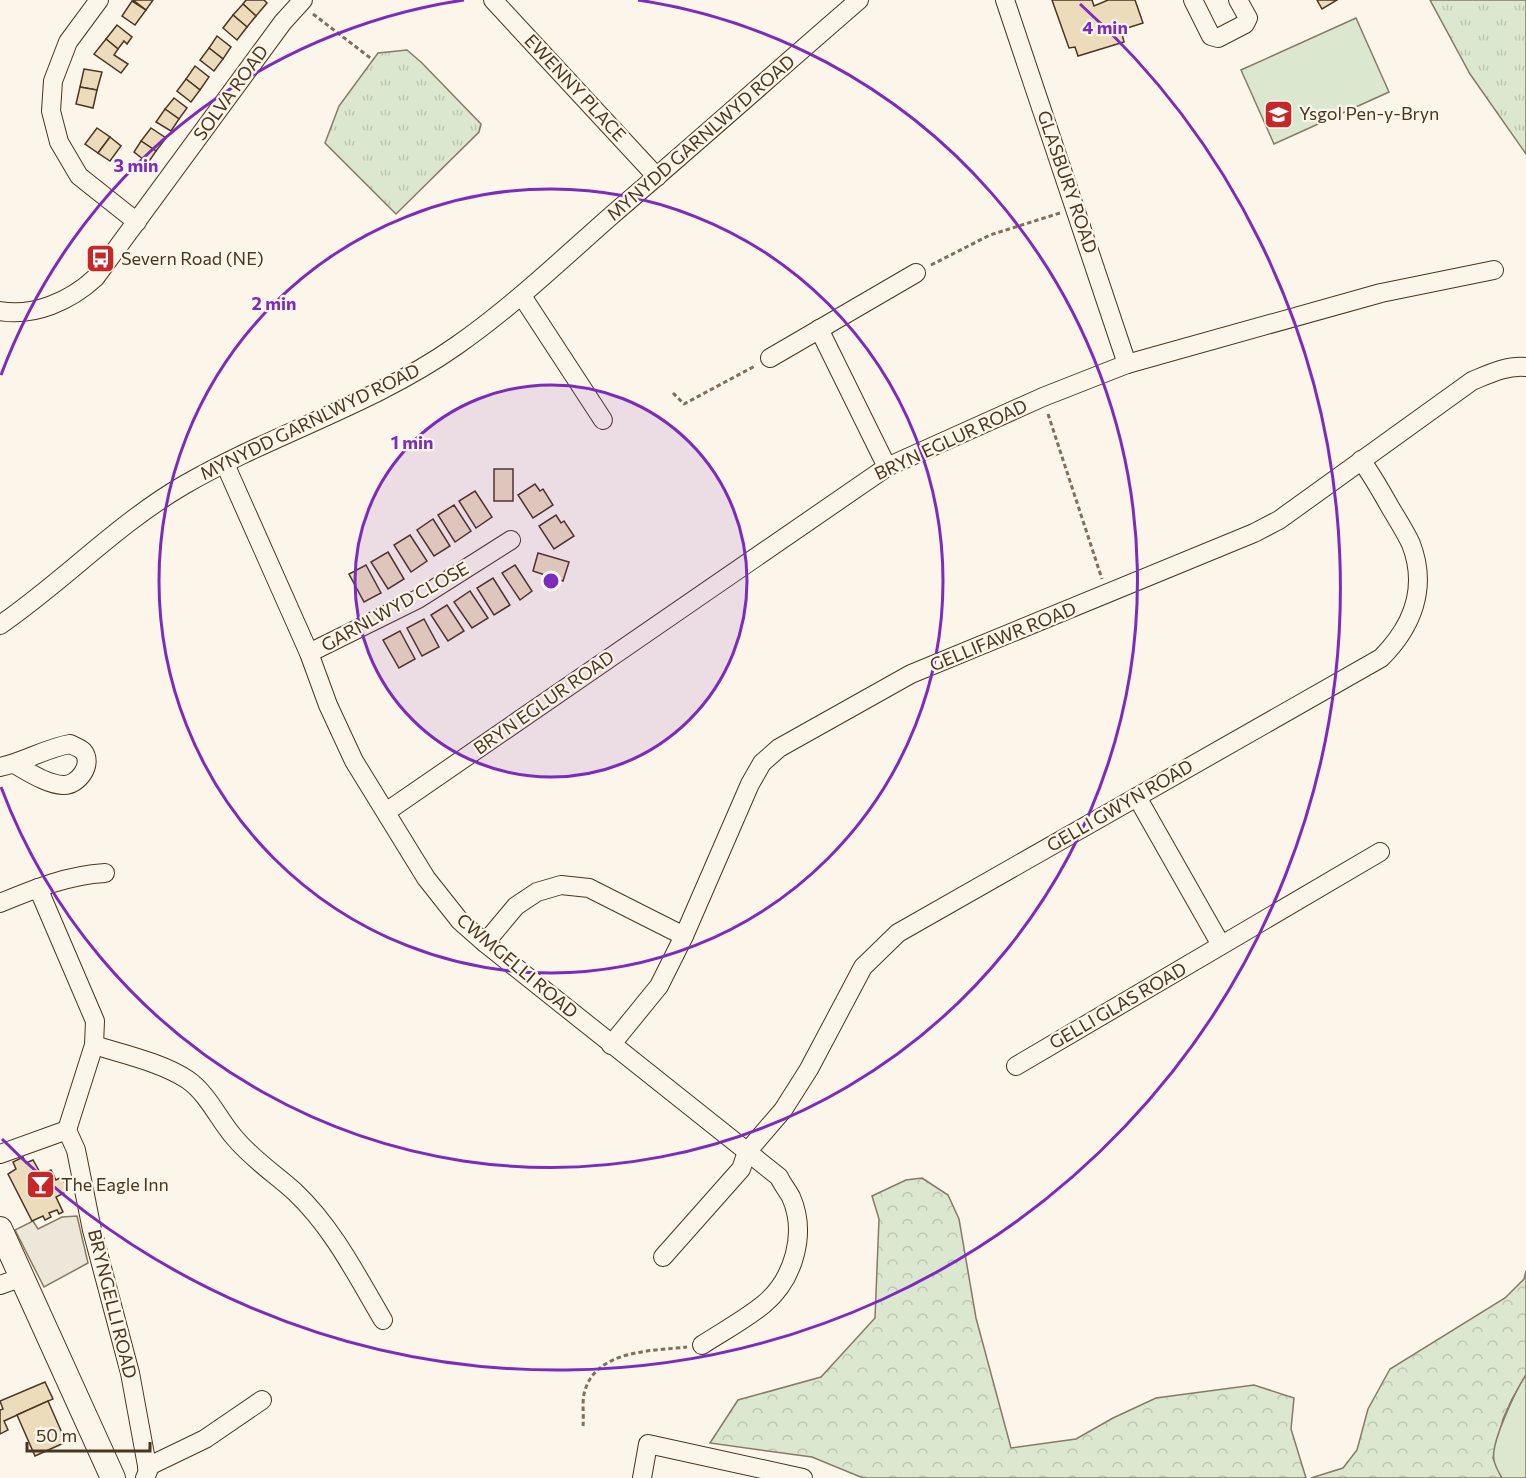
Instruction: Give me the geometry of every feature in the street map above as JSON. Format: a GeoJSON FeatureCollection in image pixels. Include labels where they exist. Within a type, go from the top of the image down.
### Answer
{"type":"FeatureCollection","features":[{"type":"Feature","properties":{"kind":"main road"},"geometry":{"type":"LineString","coordinates":[[0,1229],[11,1281],[106,1475]]}},
{"type":"Feature","properties":{"kind":"street"},"geometry":{"type":"LineString","coordinates":[[99,0],[68,42],[53,81],[51,111],[59,142],[79,176],[137,222]]}},
{"type":"Feature","properties":{"kind":"street","name":"EWENNY PLACE"},"geometry":{"type":"LineString","coordinates":[[493,0],[657,177]]}},
{"type":"Feature","properties":{"kind":"street","name":"MYNYDD GARNLWYD ROAD"},"geometry":{"type":"LineString","coordinates":[[0,625],[148,507],[185,484],[408,377],[457,346],[522,296],[859,0]]}},
{"type":"Feature","properties":{"kind":"street","name":"GLASBURY ROAD"},"geometry":{"type":"LineString","coordinates":[[1005,0],[1127,364]]}},
{"type":"Feature","properties":{"kind":"street"},"geometry":{"type":"LineString","coordinates":[[1193,0],[1211,36],[1218,38],[1245,24],[1248,18],[1238,0]]}},
{"type":"Feature","properties":{"kind":"street","name":"SOLVA ROAD"},"geometry":{"type":"LineString","coordinates":[[0,310],[27,311],[65,300],[81,291],[95,278],[283,22],[301,2]]}},
{"type":"Feature","properties":{"kind":"street","name":"BRYN EGLUR ROAD"},"geometry":{"type":"LineString","coordinates":[[386,812],[887,467],[1043,397],[1127,364],[1381,293],[1494,270]]}},
{"type":"Feature","properties":{"kind":"street"},"geometry":{"type":"LineString","coordinates":[[770,358],[916,273]]}},
{"type":"Feature","properties":{"kind":"street"},"geometry":{"type":"LineString","coordinates":[[522,296],[603,420]]}},
{"type":"Feature","properties":{"kind":"street"},"geometry":{"type":"LineString","coordinates":[[819,329],[887,467]]}},
{"type":"Feature","properties":{"kind":"street","name":"GELLIFAWR ROAD"},"geometry":{"type":"LineString","coordinates":[[611,1045],[659,986],[684,936],[750,784],[762,763],[779,748],[911,674],[1254,534],[1279,520],[1472,381],[1498,370],[1517,366],[1526,367]]}},
{"type":"Feature","properties":{"kind":"street","name":"GELLI GWYN ROAD"},"geometry":{"type":"LineString","coordinates":[[663,1257],[741,1169],[747,1152],[783,1110],[809,1069],[863,967],[880,948],[898,933],[1381,658],[1397,642],[1407,626],[1415,604],[1418,581],[1416,562],[1410,543],[1361,460]]}},
{"type":"Feature","properties":{"kind":"street","name":"CWMGELLI ROAD"},"geometry":{"type":"LineString","coordinates":[[225,464],[354,761],[426,878],[460,921],[485,943],[747,1152],[778,1178],[791,1198],[797,1223],[796,1251],[787,1277],[765,1303],[702,1345]]}},
{"type":"Feature","properties":{"kind":"street","name":"GARNLWYD CLOSE"},"geometry":{"type":"LineString","coordinates":[[309,653],[418,598],[512,540]]}},
{"type":"Feature","properties":{"kind":"street"},"geometry":{"type":"LineString","coordinates":[[1137,797],[1221,945]]}},
{"type":"Feature","properties":{"kind":"street","name":"GELLI GLAS ROAD"},"geometry":{"type":"LineString","coordinates":[[1016,1066],[1380,852]]}},
{"type":"Feature","properties":{"kind":"street"},"geometry":{"type":"LineString","coordinates":[[0,903],[38,888],[88,874],[105,873]]}},
{"type":"Feature","properties":{"kind":"street"},"geometry":{"type":"LineString","coordinates":[[485,943],[516,906],[537,892],[561,885],[589,888],[684,936]]}},
{"type":"Feature","properties":{"kind":"street"},"geometry":{"type":"LineString","coordinates":[[0,1154],[67,1130],[94,1045],[95,1021],[38,888]]}},
{"type":"Feature","properties":{"kind":"street"},"geometry":{"type":"LineString","coordinates":[[94,1045],[167,1069],[189,1080],[200,1091],[234,1138],[254,1159],[295,1192],[307,1205],[339,1245],[382,1320]]}},
{"type":"Feature","properties":{"kind":"street","name":"BRYNGELLI ROAD"},"geometry":{"type":"LineString","coordinates":[[67,1130],[76,1150],[92,1230],[130,1373],[146,1473]]}},
{"type":"Feature","properties":{"kind":"street"},"geometry":{"type":"LineString","coordinates":[[146,1473],[205,1439],[262,1400]]}},
{"type":"Feature","properties":{"kind":"street"},"geometry":{"type":"LineString","coordinates":[[642,1478],[648,1444],[803,1478]]}},
{"type":"Feature","properties":{"kind":"path"},"geometry":{"type":"LineString","coordinates":[[301,2],[374,60]]}},
{"type":"Feature","properties":{"kind":"path"},"geometry":{"type":"LineString","coordinates":[[916,273],[990,236],[1076,207]]}},
{"type":"Feature","properties":{"kind":"path"},"geometry":{"type":"LineString","coordinates":[[673,393],[684,404],[770,358]]}},
{"type":"Feature","properties":{"kind":"path"},"geometry":{"type":"LineString","coordinates":[[1043,397],[1107,595]]}},
{"type":"Feature","properties":{"kind":"path"},"geometry":{"type":"LineString","coordinates":[[584,1426],[584,1393],[593,1376],[611,1361],[632,1353],[702,1345]]}},
{"type":"Feature","properties":{"kind":"green space"},"geometry":{"type":"Polygon","coordinates":[[[1430,0],[1526,0],[1526,154],[1470,74],[1430,0]]]}},
{"type":"Feature","properties":{"kind":"green space"},"geometry":{"type":"Polygon","coordinates":[[[1356,18],[1389,92],[1274,144],[1241,70],[1356,18]]]}},
{"type":"Feature","properties":{"kind":"green space"},"geometry":{"type":"Polygon","coordinates":[[[407,50],[481,124],[479,132],[396,214],[325,143],[339,106],[378,53],[407,50]]]}},
{"type":"Feature","properties":{"kind":"green space"},"geometry":{"type":"Polygon","coordinates":[[[922,1178],[948,1195],[959,1219],[976,1318],[1011,1448],[1076,1439],[1113,1418],[1156,1398],[1254,1385],[1294,1398],[1291,1429],[1306,1478],[863,1478],[812,1457],[710,1443],[738,1400],[821,1377],[875,1318],[879,1219],[872,1196],[906,1180],[922,1178]]]}},
{"type":"Feature","properties":{"kind":"green space"},"geometry":{"type":"Polygon","coordinates":[[[1526,1271],[1526,1375],[1503,1419],[1493,1458],[1502,1478],[1311,1478],[1343,1468],[1357,1450],[1368,1409],[1390,1369],[1505,1298],[1524,1279],[1526,1271]]]}},
{"type":"Feature","properties":{"kind":"green space"},"geometry":{"type":"Polygon","coordinates":[[[1526,1375],[1526,1478],[1502,1478],[1494,1460],[1496,1442],[1510,1404],[1526,1375]]]}},
{"type":"Feature","properties":{"kind":"shaded area"},"geometry":{"type":"Polygon","coordinates":[[[77,1216],[88,1263],[44,1287],[15,1230],[33,1221],[38,1229],[62,1217],[77,1216]]]}},
{"type":"Feature","properties":{"kind":"building"},"geometry":{"type":"Polygon","coordinates":[[[133,0],[153,0],[146,10],[133,0]]]}},
{"type":"Feature","properties":{"kind":"building"},"geometry":{"type":"Polygon","coordinates":[[[246,0],[264,0],[267,3],[256,16],[243,4],[246,0]]]}},
{"type":"Feature","properties":{"kind":"building"},"geometry":{"type":"Polygon","coordinates":[[[1052,0],[1092,0],[1094,6],[1108,0],[1135,0],[1143,23],[1121,30],[1124,42],[1078,56],[1075,47],[1069,48],[1052,0]]]}},
{"type":"Feature","properties":{"kind":"building"},"geometry":{"type":"Polygon","coordinates":[[[1317,0],[1337,0],[1322,9],[1317,0]]]}},
{"type":"Feature","properties":{"kind":"building"},"geometry":{"type":"Polygon","coordinates":[[[132,1],[146,10],[135,25],[122,16],[132,1]]]}},
{"type":"Feature","properties":{"kind":"building"},"geometry":{"type":"Polygon","coordinates":[[[243,4],[256,16],[247,27],[233,15],[243,4]]]}},
{"type":"Feature","properties":{"kind":"building"},"geometry":{"type":"Polygon","coordinates":[[[233,15],[247,27],[237,40],[223,28],[233,15]]]}},
{"type":"Feature","properties":{"kind":"building"},"geometry":{"type":"Polygon","coordinates":[[[117,25],[132,37],[127,44],[124,41],[118,49],[106,39],[117,25]]]}},
{"type":"Feature","properties":{"kind":"building"},"geometry":{"type":"Polygon","coordinates":[[[217,36],[231,47],[223,59],[209,48],[217,36]]]}},
{"type":"Feature","properties":{"kind":"building"},"geometry":{"type":"Polygon","coordinates":[[[106,39],[118,49],[114,55],[128,64],[121,73],[94,54],[106,39]]]}},
{"type":"Feature","properties":{"kind":"building"},"geometry":{"type":"Polygon","coordinates":[[[209,48],[223,59],[214,71],[200,60],[209,48]]]}},
{"type":"Feature","properties":{"kind":"building"},"geometry":{"type":"Polygon","coordinates":[[[195,66],[209,77],[200,90],[186,79],[195,66]]]}},
{"type":"Feature","properties":{"kind":"building"},"geometry":{"type":"Polygon","coordinates":[[[84,69],[102,72],[97,90],[80,87],[84,69]]]}},
{"type":"Feature","properties":{"kind":"building"},"geometry":{"type":"Polygon","coordinates":[[[186,79],[200,90],[191,102],[177,91],[186,79]]]}},
{"type":"Feature","properties":{"kind":"building"},"geometry":{"type":"Polygon","coordinates":[[[80,87],[97,90],[93,108],[76,104],[80,87]]]}},
{"type":"Feature","properties":{"kind":"building"},"geometry":{"type":"Polygon","coordinates":[[[174,98],[187,108],[179,119],[165,109],[174,98]]]}},
{"type":"Feature","properties":{"kind":"building"},"geometry":{"type":"Polygon","coordinates":[[[165,109],[179,119],[171,131],[156,122],[165,109]]]}},
{"type":"Feature","properties":{"kind":"building"},"geometry":{"type":"Polygon","coordinates":[[[97,128],[110,137],[98,153],[85,144],[97,128]]]}},
{"type":"Feature","properties":{"kind":"building"},"geometry":{"type":"Polygon","coordinates":[[[151,128],[166,138],[156,151],[141,141],[151,128]]]}},
{"type":"Feature","properties":{"kind":"building"},"geometry":{"type":"Polygon","coordinates":[[[110,137],[121,146],[110,161],[98,153],[110,137]]]}},
{"type":"Feature","properties":{"kind":"building"},"geometry":{"type":"Polygon","coordinates":[[[141,141],[156,151],[148,163],[134,152],[141,141]]]}},
{"type":"Feature","properties":{"kind":"building"},"geometry":{"type":"Polygon","coordinates":[[[494,469],[513,469],[513,501],[494,501],[494,469]]]}},
{"type":"Feature","properties":{"kind":"building"},"geometry":{"type":"Polygon","coordinates":[[[535,484],[540,491],[543,489],[553,505],[533,518],[518,495],[535,484]]]}},
{"type":"Feature","properties":{"kind":"building"},"geometry":{"type":"Polygon","coordinates":[[[475,491],[492,517],[476,528],[459,501],[475,491]]]}},
{"type":"Feature","properties":{"kind":"building"},"geometry":{"type":"Polygon","coordinates":[[[454,505],[471,531],[455,542],[438,515],[454,505]]]}},
{"type":"Feature","properties":{"kind":"building"},"geometry":{"type":"Polygon","coordinates":[[[556,515],[561,523],[564,521],[574,536],[554,549],[539,526],[556,515]]]}},
{"type":"Feature","properties":{"kind":"building"},"geometry":{"type":"Polygon","coordinates":[[[433,519],[450,546],[434,556],[417,530],[433,519]]]}},
{"type":"Feature","properties":{"kind":"building"},"geometry":{"type":"Polygon","coordinates":[[[410,535],[427,561],[411,572],[394,545],[410,535]]]}},
{"type":"Feature","properties":{"kind":"building"},"geometry":{"type":"Polygon","coordinates":[[[388,552],[404,579],[388,589],[371,562],[388,552]]]}},
{"type":"Feature","properties":{"kind":"building"},"geometry":{"type":"Polygon","coordinates":[[[538,553],[569,562],[563,581],[533,571],[538,553]]]}},
{"type":"Feature","properties":{"kind":"building"},"geometry":{"type":"Polygon","coordinates":[[[366,565],[381,593],[364,602],[349,574],[366,565]]]}},
{"type":"Feature","properties":{"kind":"building"},"geometry":{"type":"Polygon","coordinates":[[[515,565],[532,591],[520,600],[502,573],[515,565]]]}},
{"type":"Feature","properties":{"kind":"building"},"geometry":{"type":"Polygon","coordinates":[[[493,578],[510,605],[494,615],[477,588],[493,578]]]}},
{"type":"Feature","properties":{"kind":"building"},"geometry":{"type":"Polygon","coordinates":[[[470,591],[488,618],[472,628],[454,602],[470,591]]]}},
{"type":"Feature","properties":{"kind":"building"},"geometry":{"type":"Polygon","coordinates":[[[447,605],[464,631],[448,641],[431,615],[447,605]]]}},
{"type":"Feature","properties":{"kind":"building"},"geometry":{"type":"Polygon","coordinates":[[[424,619],[439,647],[422,656],[407,628],[424,619]]]}},
{"type":"Feature","properties":{"kind":"building"},"geometry":{"type":"Polygon","coordinates":[[[400,631],[415,659],[399,668],[383,640],[400,631]]]}},
{"type":"Feature","properties":{"kind":"building","name":"The Eagle Inn"},"geometry":{"type":"Polygon","coordinates":[[[23,1157],[26,1163],[33,1160],[41,1174],[51,1170],[56,1180],[62,1177],[68,1191],[56,1197],[63,1212],[59,1214],[57,1210],[49,1213],[51,1217],[45,1220],[43,1216],[32,1221],[8,1174],[16,1169],[13,1162],[23,1157]]]}},
{"type":"Feature","properties":{"kind":"building"},"geometry":{"type":"Polygon","coordinates":[[[45,1382],[53,1399],[4,1421],[8,1430],[0,1434],[0,1410],[3,1409],[0,1401],[45,1382]]]}},
{"type":"Feature","properties":{"kind":"building"},"geometry":{"type":"Polygon","coordinates":[[[48,1401],[66,1442],[35,1456],[17,1415],[48,1401]]]}},
{"type":"Feature","properties":{"kind":"place","name":"Ysgol Pen-y-Bryn"},"geometry":{"type":"Point","coordinates":[1278,114]}},
{"type":"Feature","properties":{"kind":"place","name":"Severn Road (NE)"},"geometry":{"type":"Point","coordinates":[100,259]}},
{"type":"Feature","properties":{"kind":"place","name":"The Eagle Inn"},"geometry":{"type":"Point","coordinates":[40,1185]}}]}
